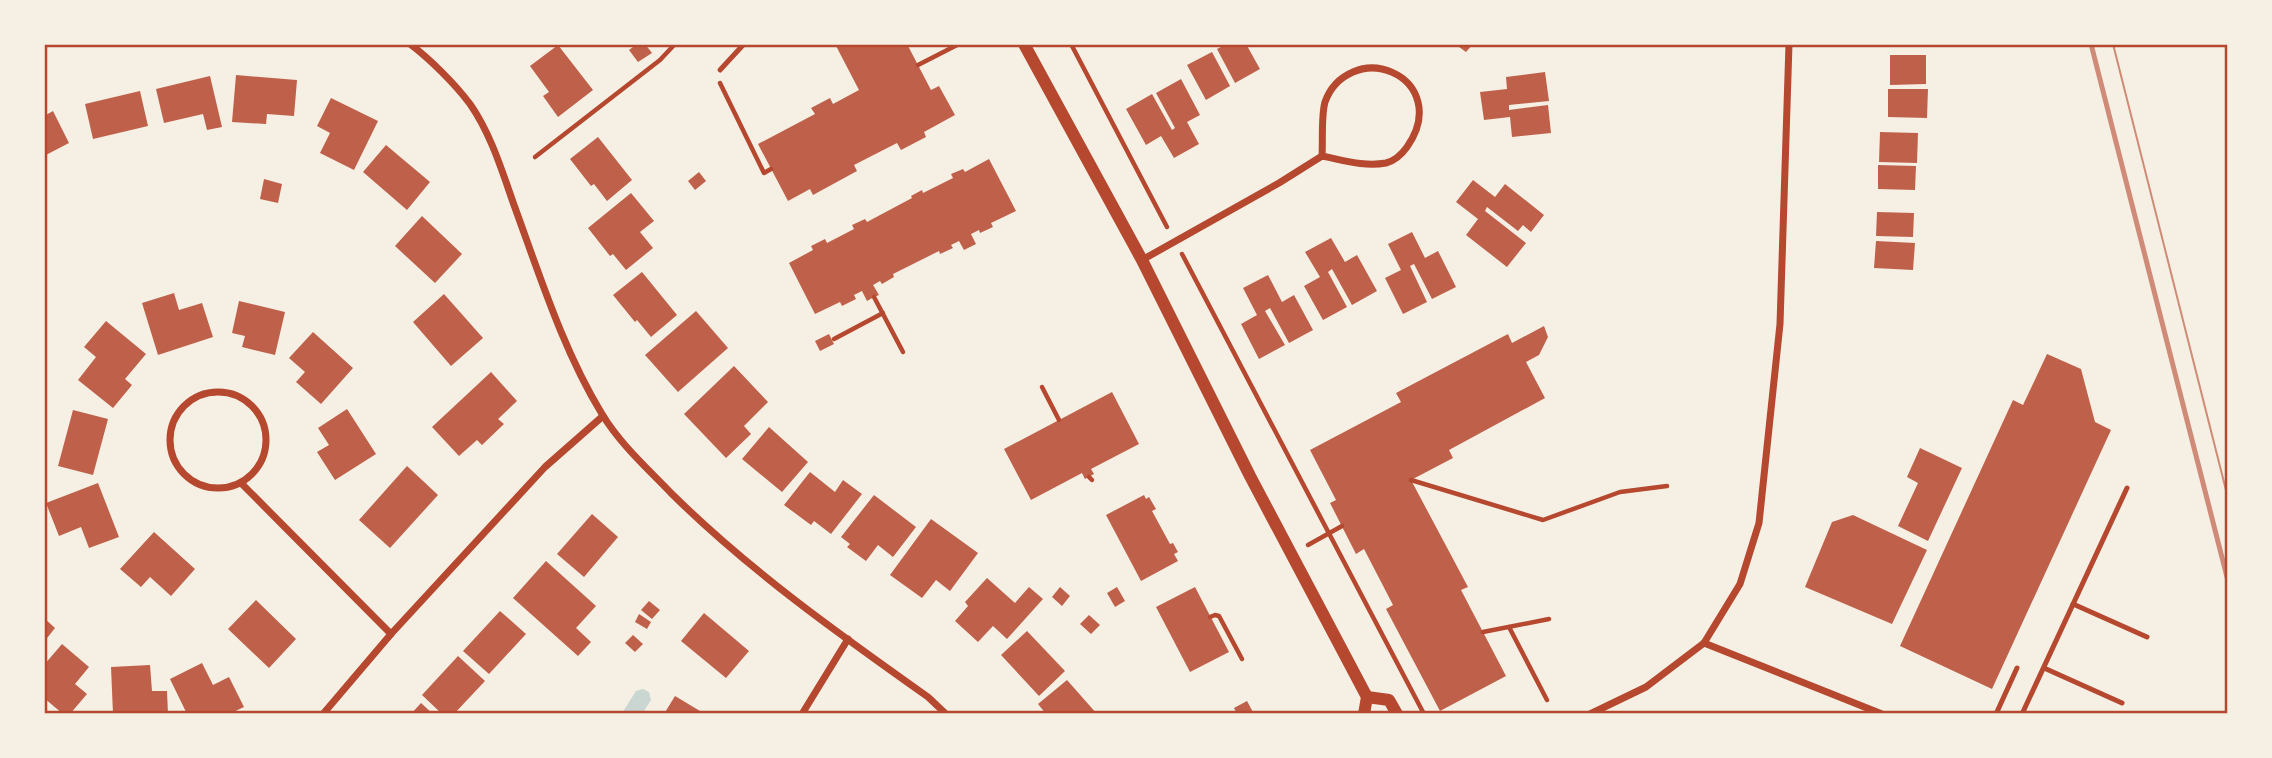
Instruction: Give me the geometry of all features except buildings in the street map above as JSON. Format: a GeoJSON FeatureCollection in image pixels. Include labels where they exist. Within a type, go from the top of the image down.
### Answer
{"type":"FeatureCollection","features":[{"type":"Feature","properties":{"kind":"street"},"geometry":{"type":"LineString","coordinates":[[410,44],[459,92],[474,111],[497,155],[575,364],[603,416],[653,475],[706,528],[774,584],[928,697],[946,714]]}},
{"type":"Feature","properties":{"kind":"street"},"geometry":{"type":"LineString","coordinates":[[1024,44],[1142,260],[1367,697],[1364,714]]}},
{"type":"Feature","properties":{"kind":"street"},"geometry":{"type":"LineString","coordinates":[[1590,714],[1646,687],[1704,643],[1740,584],[1759,523],[1780,324],[1789,44]]}},
{"type":"Feature","properties":{"kind":"street"},"geometry":{"type":"LineString","coordinates":[[1142,260],[1322,156],[1369,164],[1389,162],[1404,152],[1414,136],[1418,122],[1418,103],[1412,89],[1401,77],[1388,70],[1370,67],[1341,78],[1330,91],[1324,105],[1322,156]]}},
{"type":"Feature","properties":{"kind":"street"},"geometry":{"type":"LineString","coordinates":[[211,391],[228,392],[244,399],[256,410],[264,425],[266,442],[263,457],[254,472],[241,483],[221,489],[204,487],[190,480],[178,468],[170,453],[170,427],[178,412],[195,397],[211,391]]}},
{"type":"Feature","properties":{"kind":"street"},"geometry":{"type":"LineString","coordinates":[[323,714],[391,634],[545,467],[603,416]]}},
{"type":"Feature","properties":{"kind":"street"},"geometry":{"type":"LineString","coordinates":[[241,483],[391,634]]}},
{"type":"Feature","properties":{"kind":"street"},"geometry":{"type":"LineString","coordinates":[[802,714],[848,639]]}},
{"type":"Feature","properties":{"kind":"street"},"geometry":{"type":"LineString","coordinates":[[1704,643],[1882,714]]}},
{"type":"Feature","properties":{"kind":"street"},"geometry":{"type":"LineString","coordinates":[[1367,697],[1389,700],[1396,714]]}},
{"type":"Feature","properties":{"kind":"lane"},"geometry":{"type":"LineString","coordinates":[[720,70],[744,44]]}},
{"type":"Feature","properties":{"kind":"lane"},"geometry":{"type":"LineString","coordinates":[[2022,714],[2127,488]]}},
{"type":"Feature","properties":{"kind":"lane"},"geometry":{"type":"LineString","coordinates":[[2073,604],[2147,637]]}},
{"type":"Feature","properties":{"kind":"lane"},"geometry":{"type":"LineString","coordinates":[[1996,714],[2017,668]]}},
{"type":"Feature","properties":{"kind":"lane"},"geometry":{"type":"LineString","coordinates":[[2044,668],[2122,703]]}},
{"type":"Feature","properties":{"kind":"path"},"geometry":{"type":"LineString","coordinates":[[535,158],[660,60],[675,44]]}},
{"type":"Feature","properties":{"kind":"path"},"geometry":{"type":"LineString","coordinates":[[918,65],[959,44]]}},
{"type":"Feature","properties":{"kind":"path"},"geometry":{"type":"LineString","coordinates":[[1071,44],[1424,714]]}},
{"type":"Feature","properties":{"kind":"path"},"geometry":{"type":"LineString","coordinates":[[720,70],[716,75],[764,173],[772,169]]}},
{"type":"Feature","properties":{"kind":"path"},"geometry":{"type":"LineString","coordinates":[[874,297],[903,352]]}},
{"type":"Feature","properties":{"kind":"path"},"geometry":{"type":"LineString","coordinates":[[834,339],[883,313]]}},
{"type":"Feature","properties":{"kind":"path"},"geometry":{"type":"LineString","coordinates":[[1042,387],[1059,420]]}},
{"type":"Feature","properties":{"kind":"path"},"geometry":{"type":"LineString","coordinates":[[1411,480],[1543,520],[1620,492],[1667,486]]}},
{"type":"Feature","properties":{"kind":"path"},"geometry":{"type":"LineString","coordinates":[[1292,554],[1342,526]]}},
{"type":"Feature","properties":{"kind":"path"},"geometry":{"type":"LineString","coordinates":[[1210,617],[1219,615],[1242,659]]}},
{"type":"Feature","properties":{"kind":"path"},"geometry":{"type":"LineString","coordinates":[[1483,632],[1549,619]]}},
{"type":"Feature","properties":{"kind":"path"},"geometry":{"type":"LineString","coordinates":[[1509,627],[1547,699]]}},
{"type":"Feature","properties":{"kind":"shaded area"},"geometry":{"type":"Polygon","coordinates":[[[643,689],[649,692],[651,700],[642,714],[624,714],[636,691],[643,689]]]}},
{"type":"Feature","properties":{"kind":"tram line"},"geometry":{"type":"LineString","coordinates":[[2113,44],[2228,498]]}},
{"type":"Feature","properties":{"kind":"railway"},"geometry":{"type":"LineString","coordinates":[[2091,44],[2228,581]]}}]}
